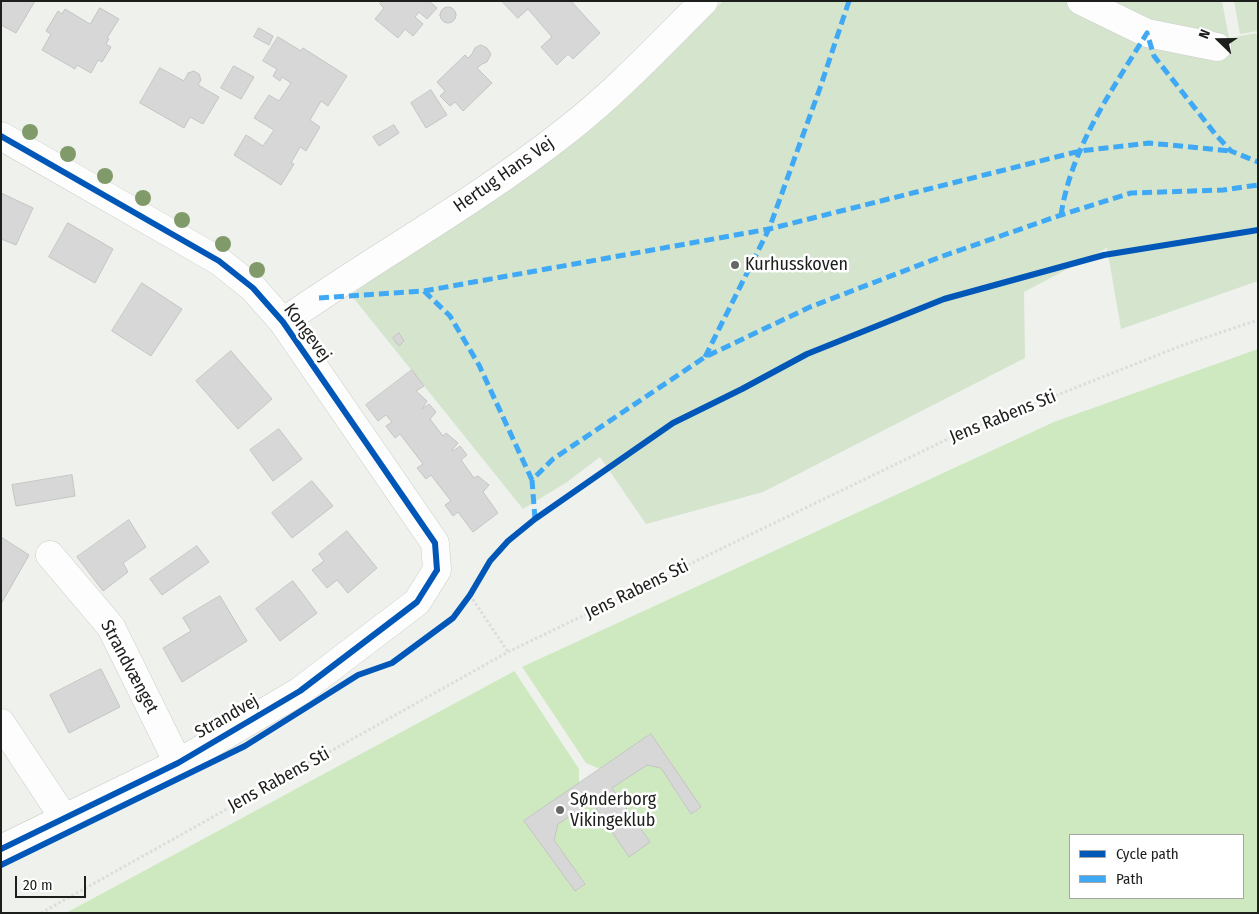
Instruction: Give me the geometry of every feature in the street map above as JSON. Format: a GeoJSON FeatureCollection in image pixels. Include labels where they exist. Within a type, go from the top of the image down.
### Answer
{"type":"FeatureCollection","features":[{"type":"Feature","properties":{"kind":"street","name":"Hertug Hans Vej"},"geometry":{"type":"LineString","coordinates":[[283,322],[464,204],[565,131],[628,78],[704,1]]}},
{"type":"Feature","properties":{"kind":"street"},"geometry":{"type":"LineString","coordinates":[[1081,1],[1147,33],[1217,47]]}},
{"type":"Feature","properties":{"kind":"street","name":"Kongevej"},"geometry":{"type":"LineString","coordinates":[[1,136],[220,262],[253,288],[283,322],[435,543],[437,570]]}},
{"type":"Feature","properties":{"kind":"street","name":"Strandvænget"},"geometry":{"type":"LineString","coordinates":[[50,555],[111,627],[178,763]]}},
{"type":"Feature","properties":{"kind":"street","name":"Strandvej"},"geometry":{"type":"LineString","coordinates":[[1,849],[178,763],[300,691],[417,602],[437,570]]}},
{"type":"Feature","properties":{"kind":"street"},"geometry":{"type":"LineString","coordinates":[[1,723],[64,818]]}},
{"type":"Feature","properties":{"kind":"path"},"geometry":{"type":"LineString","coordinates":[[437,570],[457,580],[470,595],[508,652]]}},
{"type":"Feature","properties":{"kind":"path"},"geometry":{"type":"LineString","coordinates":[[464,603],[475,587]]}},
{"type":"Feature","properties":{"kind":"shaded area","name":"Kurhusskoven"},"geometry":{"type":"Polygon","coordinates":[[[723,1],[1222,1],[1229,38],[1258,33],[1258,281],[1121,329],[1107,248],[1024,292],[1025,358],[763,492],[646,524],[600,457],[567,482],[523,509],[351,295],[617,106],[723,1]]]}},
{"type":"Feature","properties":{"kind":"shaded area"},"geometry":{"type":"Polygon","coordinates":[[[1234,1],[1258,1],[1258,31],[1240,34],[1234,1]]]}},
{"type":"Feature","properties":{"kind":"shaded area"},"geometry":{"type":"Polygon","coordinates":[[[1258,349],[1258,913],[66,913],[522,667],[1054,422],[1258,349]]]}},
{"type":"Feature","properties":{"kind":"pier","name":"Sønderborg Vikingeklub"},"geometry":{"type":"Polygon","coordinates":[[[521,665],[586,763],[600,769],[651,734],[701,807],[691,814],[661,768],[647,765],[612,788],[650,842],[629,857],[592,802],[558,824],[554,840],[585,884],[575,891],[524,821],[579,784],[579,769],[513,669],[521,665]]]}},
{"type":"Feature","properties":{"kind":"building"},"geometry":{"type":"Polygon","coordinates":[[[1,1],[35,1],[16,33],[1,25],[1,1]]]}},
{"type":"Feature","properties":{"kind":"building"},"geometry":{"type":"Polygon","coordinates":[[[382,1],[429,1],[437,8],[427,19],[419,12],[415,17],[423,24],[413,36],[405,29],[398,38],[375,19],[384,8],[380,4],[382,1]]]}},
{"type":"Feature","properties":{"kind":"building"},"geometry":{"type":"Polygon","coordinates":[[[502,1],[571,1],[600,33],[573,59],[568,54],[557,65],[541,47],[552,37],[528,9],[518,18],[502,1]]]}},
{"type":"Feature","properties":{"kind":"building"},"geometry":{"type":"Polygon","coordinates":[[[448,7],[456,15],[448,23],[440,15],[448,7]]]}},
{"type":"Feature","properties":{"kind":"building"},"geometry":{"type":"Polygon","coordinates":[[[100,8],[119,19],[107,38],[109,39],[106,44],[111,47],[102,62],[98,60],[91,73],[77,65],[75,69],[42,50],[51,34],[46,31],[58,11],[62,14],[65,9],[90,24],[100,8]]]}},
{"type":"Feature","properties":{"kind":"building"},"geometry":{"type":"Polygon","coordinates":[[[259,28],[273,36],[269,45],[254,37],[259,28]]]}},
{"type":"Feature","properties":{"kind":"building"},"geometry":{"type":"Polygon","coordinates":[[[278,37],[301,51],[303,48],[347,76],[328,106],[321,101],[310,120],[320,127],[306,151],[300,147],[291,163],[294,164],[281,185],[234,155],[246,135],[263,146],[274,130],[254,118],[269,95],[279,101],[291,83],[282,77],[280,81],[273,76],[277,69],[263,61],[278,37]]]}},
{"type":"Feature","properties":{"kind":"building"},"geometry":{"type":"Polygon","coordinates":[[[481,45],[487,48],[491,54],[487,62],[477,68],[492,83],[463,111],[455,102],[450,106],[440,96],[445,91],[437,82],[465,55],[468,58],[475,48],[481,45]]]}},
{"type":"Feature","properties":{"kind":"building"},"geometry":{"type":"Polygon","coordinates":[[[234,66],[254,77],[241,99],[221,88],[234,66]]]}},
{"type":"Feature","properties":{"kind":"building"},"geometry":{"type":"Polygon","coordinates":[[[160,68],[184,81],[188,73],[194,71],[199,74],[201,80],[198,85],[219,97],[203,124],[190,117],[184,128],[140,103],[160,68]]]}},
{"type":"Feature","properties":{"kind":"building"},"geometry":{"type":"Polygon","coordinates":[[[431,90],[447,115],[426,128],[411,103],[431,90]]]}},
{"type":"Feature","properties":{"kind":"building"},"geometry":{"type":"Polygon","coordinates":[[[394,125],[399,133],[379,146],[373,137],[394,125]]]}},
{"type":"Feature","properties":{"kind":"building"},"geometry":{"type":"Polygon","coordinates":[[[1,193],[33,208],[16,245],[1,239],[1,193]]]}},
{"type":"Feature","properties":{"kind":"building"},"geometry":{"type":"Polygon","coordinates":[[[68,223],[113,249],[95,283],[49,257],[68,223]]]}},
{"type":"Feature","properties":{"kind":"building"},"geometry":{"type":"Polygon","coordinates":[[[142,283],[182,309],[151,356],[112,331],[142,283]]]}},
{"type":"Feature","properties":{"kind":"building"},"geometry":{"type":"Polygon","coordinates":[[[399,333],[404,341],[399,346],[393,338],[399,333]]]}},
{"type":"Feature","properties":{"kind":"building"},"geometry":{"type":"Polygon","coordinates":[[[231,351],[272,399],[238,429],[196,381],[231,351]]]}},
{"type":"Feature","properties":{"kind":"building"},"geometry":{"type":"Polygon","coordinates":[[[412,370],[424,386],[416,391],[427,401],[422,409],[429,404],[436,412],[430,419],[443,436],[446,433],[458,443],[452,450],[460,446],[467,455],[461,460],[474,478],[478,476],[489,485],[483,492],[498,513],[473,532],[458,512],[453,516],[445,505],[451,501],[431,475],[426,479],[417,468],[423,464],[400,434],[395,438],[386,426],[392,422],[386,415],[378,421],[366,405],[412,370]]]}},
{"type":"Feature","properties":{"kind":"building"},"geometry":{"type":"Polygon","coordinates":[[[279,429],[302,459],[273,481],[250,450],[279,429]]]}},
{"type":"Feature","properties":{"kind":"building"},"geometry":{"type":"Polygon","coordinates":[[[72,475],[75,496],[16,506],[12,485],[72,475]]]}},
{"type":"Feature","properties":{"kind":"building"},"geometry":{"type":"Polygon","coordinates":[[[312,481],[333,506],[292,538],[272,513],[312,481]]]}},
{"type":"Feature","properties":{"kind":"building"},"geometry":{"type":"Polygon","coordinates":[[[129,520],[146,547],[123,563],[128,572],[103,591],[77,557],[129,520]]]}},
{"type":"Feature","properties":{"kind":"building"},"geometry":{"type":"Polygon","coordinates":[[[347,531],[377,568],[348,593],[337,580],[327,588],[312,570],[324,561],[319,554],[347,531]]]}},
{"type":"Feature","properties":{"kind":"building"},"geometry":{"type":"Polygon","coordinates":[[[1,537],[29,555],[1,604],[1,537]]]}},
{"type":"Feature","properties":{"kind":"building"},"geometry":{"type":"Polygon","coordinates":[[[197,546],[209,562],[162,595],[150,579],[197,546]]]}},
{"type":"Feature","properties":{"kind":"building"},"geometry":{"type":"Polygon","coordinates":[[[293,581],[317,613],[280,641],[256,609],[293,581]]]}},
{"type":"Feature","properties":{"kind":"building"},"geometry":{"type":"Polygon","coordinates":[[[220,596],[247,641],[182,682],[163,648],[191,631],[183,618],[220,596]]]}},
{"type":"Feature","properties":{"kind":"building"},"geometry":{"type":"Polygon","coordinates":[[[101,669],[120,707],[69,733],[50,695],[101,669]]]}},
{"type":"Feature","properties":{"kind":"building","name":"Sønderborg Vikingeklub"},"geometry":{"type":"Polygon","coordinates":[[[651,734],[701,807],[691,814],[661,768],[647,765],[612,788],[650,842],[629,857],[592,802],[558,824],[554,840],[585,884],[575,891],[524,821],[651,734]]]}},
{"type":"Feature","properties":{"kind":"marked path"},"geometry":{"type":"LineString","coordinates":[[705,357],[769,229],[849,1]]}},
{"type":"Feature","properties":{"kind":"marked path"},"geometry":{"type":"LineString","coordinates":[[1061,215],[1066,190],[1083,143],[1107,98],[1147,33],[1154,56],[1216,135],[1231,151],[1258,162]]}},
{"type":"Feature","properties":{"kind":"marked path"},"geometry":{"type":"LineString","coordinates":[[319,298],[424,291],[769,229],[1080,151],[1149,143],[1231,151]]}},
{"type":"Feature","properties":{"kind":"marked path"},"geometry":{"type":"LineString","coordinates":[[535,519],[532,480],[553,459],[705,357],[810,307],[943,256],[1131,193],[1223,190],[1258,185]]}},
{"type":"Feature","properties":{"kind":"marked path"},"geometry":{"type":"LineString","coordinates":[[424,291],[450,316],[479,365],[532,480]]}},
{"type":"Feature","properties":{"kind":"cycle path"},"geometry":{"type":"LineString","coordinates":[[1,136],[219,261],[253,288],[283,322],[435,543],[437,570]]}},
{"type":"Feature","properties":{"kind":"cycle path"},"geometry":{"type":"LineString","coordinates":[[1,865],[245,746],[358,675],[392,663],[453,618],[470,595],[490,561],[508,541],[535,519],[673,423],[807,354],[944,299],[1104,255],[1258,230]]}},
{"type":"Feature","properties":{"kind":"cycle path"},"geometry":{"type":"LineString","coordinates":[[1,849],[178,763],[300,691],[417,602],[437,570]]}},
{"type":"Feature","properties":{"kind":"place","name":"Kurhusskoven"},"geometry":{"type":"Point","coordinates":[735,265]}},
{"type":"Feature","properties":{"kind":"place","name":"Sønderborg Vikingeklub"},"geometry":{"type":"Point","coordinates":[560,810]}}]}
